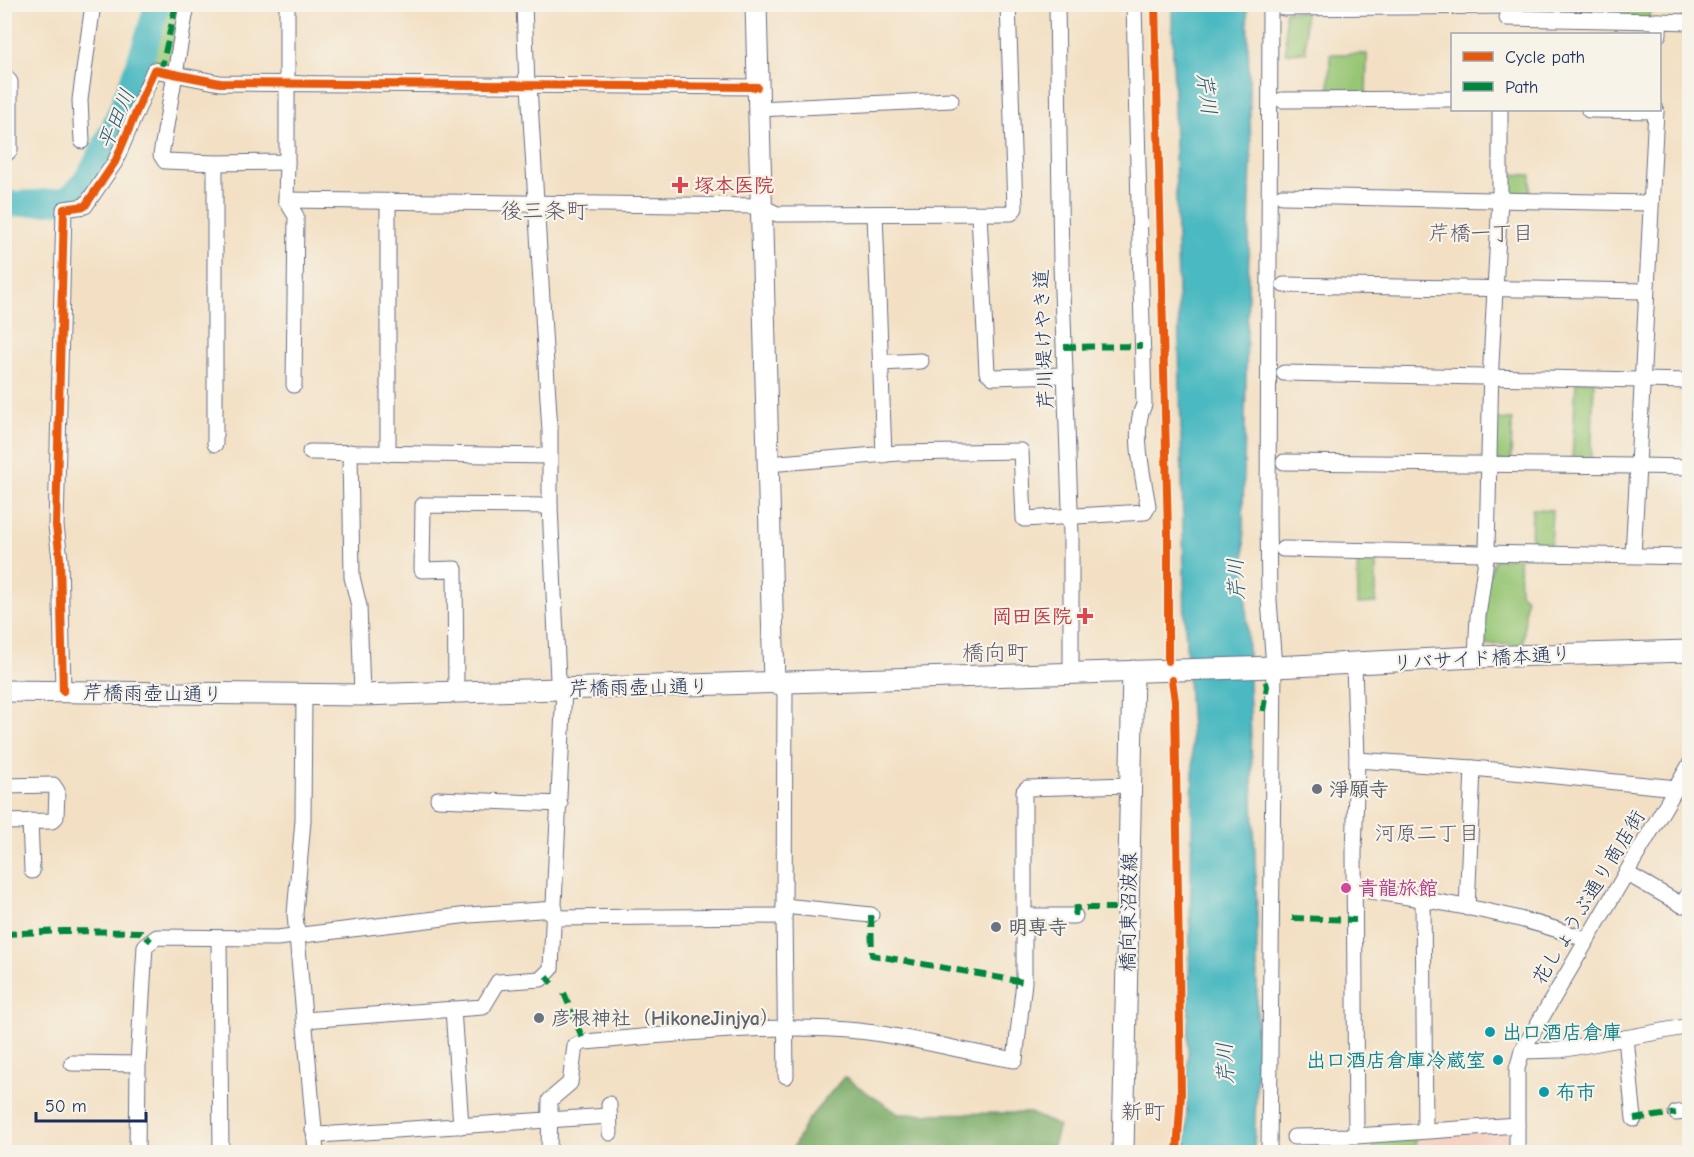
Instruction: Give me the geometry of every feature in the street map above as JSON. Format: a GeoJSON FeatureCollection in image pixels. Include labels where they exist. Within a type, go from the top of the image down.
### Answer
{"type":"FeatureCollection","features":[{"type":"Feature","properties":{"kind":"main road"},"geometry":{"type":"LineString","coordinates":[[756,4],[774,683]]}},
{"type":"Feature","properties":{"kind":"main road","name":"リバサイド橋本通り"},"geometry":{"type":"LineString","coordinates":[[1267,667],[1476,657],[1689,651]]}},
{"type":"Feature","properties":{"kind":"main road","name":"芹橋雨壺山通り"},"geometry":{"type":"LineString","coordinates":[[4,691],[362,695],[1267,667]]}},
{"type":"Feature","properties":{"kind":"main road","name":"橋向東沼波線"},"geometry":{"type":"LineString","coordinates":[[1123,1152],[1133,671]]}},
{"type":"Feature","properties":{"kind":"street"},"geometry":{"type":"LineString","coordinates":[[82,141],[80,100],[93,4]]}},
{"type":"Feature","properties":{"kind":"street"},"geometry":{"type":"LineString","coordinates":[[187,4],[161,155],[165,161],[287,162]]}},
{"type":"Feature","properties":{"kind":"street"},"geometry":{"type":"LineString","coordinates":[[287,4],[286,200],[296,216],[294,385]]}},
{"type":"Feature","properties":{"kind":"street"},"geometry":{"type":"LineString","coordinates":[[304,1020],[483,1007],[498,982],[541,979],[550,969],[564,688],[558,680],[550,507],[550,431],[538,203],[524,4]]}},
{"type":"Feature","properties":{"kind":"street"},"geometry":{"type":"LineString","coordinates":[[286,200],[760,206],[777,214],[1011,213],[1015,208],[1008,4]]}},
{"type":"Feature","properties":{"kind":"street","name":"芹川堤けやき道"},"geometry":{"type":"LineString","coordinates":[[1057,4],[1064,375],[1070,516],[1071,673]]}},
{"type":"Feature","properties":{"kind":"street"},"geometry":{"type":"LineString","coordinates":[[768,464],[949,451],[1021,452],[1024,519],[1144,512],[1149,507],[1139,414],[1144,405],[1134,4]]}},
{"type":"Feature","properties":{"kind":"street"},"geometry":{"type":"LineString","coordinates":[[1269,1152],[1267,667],[1276,6],[1507,10],[1659,28],[1689,22]]}},
{"type":"Feature","properties":{"kind":"street"},"geometry":{"type":"LineString","coordinates":[[1506,33],[1507,10]]}},
{"type":"Feature","properties":{"kind":"street"},"geometry":{"type":"LineString","coordinates":[[63,691],[60,559],[56,526],[64,209],[85,206],[115,162],[154,70],[220,82],[758,87]]}},
{"type":"Feature","properties":{"kind":"street"},"geometry":{"type":"LineString","coordinates":[[4,75],[10,82],[10,150],[4,156]]}},
{"type":"Feature","properties":{"kind":"street"},"geometry":{"type":"LineString","coordinates":[[1282,100],[1451,99]]}},
{"type":"Feature","properties":{"kind":"street"},"geometry":{"type":"LineString","coordinates":[[758,109],[951,100]]}},
{"type":"Feature","properties":{"kind":"street"},"geometry":{"type":"LineString","coordinates":[[1476,657],[1478,616],[1487,552],[1491,376],[1500,199],[1500,111]]}},
{"type":"Feature","properties":{"kind":"street"},"geometry":{"type":"LineString","coordinates":[[1633,555],[1656,111]]}},
{"type":"Feature","properties":{"kind":"street"},"geometry":{"type":"LineString","coordinates":[[215,163],[215,444]]}},
{"type":"Feature","properties":{"kind":"street"},"geometry":{"type":"LineString","coordinates":[[1282,195],[1650,203]]}},
{"type":"Feature","properties":{"kind":"street"},"geometry":{"type":"LineString","coordinates":[[388,203],[388,454]]}},
{"type":"Feature","properties":{"kind":"street"},"geometry":{"type":"LineString","coordinates":[[875,214],[884,455]]}},
{"type":"Feature","properties":{"kind":"street"},"geometry":{"type":"LineString","coordinates":[[979,214],[987,372],[993,377],[1064,375]]}},
{"type":"Feature","properties":{"kind":"street"},"geometry":{"type":"LineString","coordinates":[[1284,285],[1645,291]]}},
{"type":"Feature","properties":{"kind":"street"},"geometry":{"type":"LineString","coordinates":[[881,363],[921,361]]}},
{"type":"Feature","properties":{"kind":"street"},"geometry":{"type":"LineString","coordinates":[[1284,373],[1689,381]]}},
{"type":"Feature","properties":{"kind":"street"},"geometry":{"type":"LineString","coordinates":[[310,452],[549,456]]}},
{"type":"Feature","properties":{"kind":"street"},"geometry":{"type":"LineString","coordinates":[[350,452],[352,577],[359,606],[362,695]]}},
{"type":"Feature","properties":{"kind":"street"},"geometry":{"type":"LineString","coordinates":[[1284,462],[1689,467]]}},
{"type":"Feature","properties":{"kind":"street"},"geometry":{"type":"LineString","coordinates":[[456,691],[455,569],[423,570],[423,505],[550,507]]}},
{"type":"Feature","properties":{"kind":"street"},"geometry":{"type":"LineString","coordinates":[[1283,549],[1689,557]]}},
{"type":"Feature","properties":{"kind":"street"},"geometry":{"type":"LineString","coordinates":[[1354,664],[1357,760],[1354,853],[1356,1136]]}},
{"type":"Feature","properties":{"kind":"street"},"geometry":{"type":"LineString","coordinates":[[774,683],[785,691],[786,1076]]}},
{"type":"Feature","properties":{"kind":"street"},"geometry":{"type":"LineString","coordinates":[[304,696],[303,820],[295,914],[316,1152]]}},
{"type":"Feature","properties":{"kind":"street"},"geometry":{"type":"LineString","coordinates":[[1357,760],[1473,768],[1677,788]]}},
{"type":"Feature","properties":{"kind":"street","name":"花しょうぶ通り商店街"},"geometry":{"type":"LineString","coordinates":[[1522,1051],[1689,764]]}},
{"type":"Feature","properties":{"kind":"street"},"geometry":{"type":"LineString","coordinates":[[1467,908],[1473,768]]}},
{"type":"Feature","properties":{"kind":"street"},"geometry":{"type":"LineString","coordinates":[[4,786],[53,785],[57,791],[56,817],[52,821],[4,822]]}},
{"type":"Feature","properties":{"kind":"street"},"geometry":{"type":"LineString","coordinates":[[549,1152],[550,1100],[570,1083],[575,1046],[584,1042],[786,1030],[855,1031],[912,1038],[968,1053],[1015,1060],[1024,982],[1024,791],[1027,788],[1130,785]]}},
{"type":"Feature","properties":{"kind":"street"},"geometry":{"type":"LineString","coordinates":[[438,799],[560,804]]}},
{"type":"Feature","properties":{"kind":"street"},"geometry":{"type":"LineString","coordinates":[[30,821],[32,871]]}},
{"type":"Feature","properties":{"kind":"street"},"geometry":{"type":"LineString","coordinates":[[1626,873],[1682,905],[1689,891]]}},
{"type":"Feature","properties":{"kind":"street"},"geometry":{"type":"LineString","coordinates":[[1356,889],[1467,908],[1553,928],[1587,940]]}},
{"type":"Feature","properties":{"kind":"street"},"geometry":{"type":"LineString","coordinates":[[1423,900],[1425,1130]]}},
{"type":"Feature","properties":{"kind":"street"},"geometry":{"type":"LineString","coordinates":[[137,1152],[138,1064],[145,946],[157,937],[277,938],[469,915],[784,911],[871,915]]}},
{"type":"Feature","properties":{"kind":"street"},"geometry":{"type":"LineString","coordinates":[[1025,916],[1075,916]]}},
{"type":"Feature","properties":{"kind":"street"},"geometry":{"type":"LineString","coordinates":[[219,938],[221,1152]]}},
{"type":"Feature","properties":{"kind":"street"},"geometry":{"type":"LineString","coordinates":[[453,1009],[461,1126]]}},
{"type":"Feature","properties":{"kind":"street"},"geometry":{"type":"LineString","coordinates":[[1517,1152],[1517,1069],[1522,1051],[1549,1052],[1689,1026]]}},
{"type":"Feature","properties":{"kind":"street"},"geometry":{"type":"LineString","coordinates":[[1626,1038],[1634,1119]]}},
{"type":"Feature","properties":{"kind":"street"},"geometry":{"type":"LineString","coordinates":[[72,1063],[138,1064]]}},
{"type":"Feature","properties":{"kind":"street"},"geometry":{"type":"LineString","coordinates":[[313,1130],[319,1135],[461,1126],[550,1119],[609,1110],[610,1133]]}},
{"type":"Feature","properties":{"kind":"street"},"geometry":{"type":"LineString","coordinates":[[1294,1137],[1356,1136],[1517,1125]]}},
{"type":"Feature","properties":{"kind":"shaded area"},"geometry":{"type":"Polygon","coordinates":[[[1511,1128],[1513,1152],[1387,1152],[1416,1149],[1415,1134],[1511,1128]]]}},
{"type":"Feature","properties":{"kind":"green space"},"geometry":{"type":"Polygon","coordinates":[[[167,5],[181,5],[171,69],[152,65],[167,5]]]}},
{"type":"Feature","properties":{"kind":"green space"},"geometry":{"type":"Polygon","coordinates":[[[1590,5],[1651,5],[1650,18],[1589,17],[1590,5]]]}},
{"type":"Feature","properties":{"kind":"green space"},"geometry":{"type":"Polygon","coordinates":[[[1285,11],[1305,12],[1306,52],[1286,53],[1285,11]]]}},
{"type":"Feature","properties":{"kind":"green space"},"geometry":{"type":"Polygon","coordinates":[[[1330,54],[1367,54],[1366,97],[1329,96],[1330,54]]]}},
{"type":"Feature","properties":{"kind":"green space"},"geometry":{"type":"Polygon","coordinates":[[[1503,174],[1531,175],[1529,196],[1504,196],[1503,174]]]}},
{"type":"Feature","properties":{"kind":"green space"},"geometry":{"type":"Polygon","coordinates":[[[1576,381],[1594,381],[1591,463],[1572,463],[1576,381]]]}},
{"type":"Feature","properties":{"kind":"green space"},"geometry":{"type":"Polygon","coordinates":[[[1492,419],[1512,420],[1511,461],[1493,461],[1492,419]]]}},
{"type":"Feature","properties":{"kind":"green space"},"geometry":{"type":"Polygon","coordinates":[[[1532,509],[1552,510],[1550,550],[1531,549],[1532,509]]]}},
{"type":"Feature","properties":{"kind":"green space"},"geometry":{"type":"Polygon","coordinates":[[[1357,553],[1376,553],[1376,603],[1358,604],[1357,553]]]}},
{"type":"Feature","properties":{"kind":"green space"},"geometry":{"type":"Polygon","coordinates":[[[1519,557],[1520,592],[1526,598],[1523,644],[1481,645],[1484,593],[1494,560],[1519,557]]]}},
{"type":"Feature","properties":{"kind":"green space"},"geometry":{"type":"Polygon","coordinates":[[[844,1077],[899,1114],[1030,1113],[1059,1126],[1051,1152],[791,1152],[807,1121],[844,1077]]]}},
{"type":"Feature","properties":{"kind":"green space"},"geometry":{"type":"Polygon","coordinates":[[[1415,1134],[1416,1149],[1374,1152],[1373,1139],[1415,1134]]]}},
{"type":"Feature","properties":{"kind":"water","name":"芹川"},"geometry":{"type":"Polygon","coordinates":[[[1172,5],[1247,5],[1251,154],[1243,511],[1257,915],[1257,1062],[1254,1152],[1186,1152],[1193,767],[1185,624],[1172,5]]]}},
{"type":"Feature","properties":{"kind":"waterway","name":"平田川"},"geometry":{"type":"LineString","coordinates":[[4,206],[62,200],[81,187],[94,167],[122,109],[157,4]]}},
{"type":"Feature","properties":{"kind":"marked path"},"geometry":{"type":"LineString","coordinates":[[161,71],[176,4]]}},
{"type":"Feature","properties":{"kind":"marked path"},"geometry":{"type":"LineString","coordinates":[[1064,347],[1142,346]]}},
{"type":"Feature","properties":{"kind":"marked path"},"geometry":{"type":"LineString","coordinates":[[1263,711],[1267,686],[1265,679]]}},
{"type":"Feature","properties":{"kind":"marked path"},"geometry":{"type":"LineString","coordinates":[[1075,916],[1076,908],[1115,908]]}},
{"type":"Feature","properties":{"kind":"marked path"},"geometry":{"type":"LineString","coordinates":[[871,915],[872,955],[1024,982]]}},
{"type":"Feature","properties":{"kind":"marked path"},"geometry":{"type":"LineString","coordinates":[[1292,918],[1356,920]]}},
{"type":"Feature","properties":{"kind":"marked path"},"geometry":{"type":"LineString","coordinates":[[4,934],[64,931],[140,932],[151,941]]}},
{"type":"Feature","properties":{"kind":"marked path"},"geometry":{"type":"LineString","coordinates":[[546,976],[552,983]]}},
{"type":"Feature","properties":{"kind":"marked path"},"geometry":{"type":"LineString","coordinates":[[564,993],[584,1042]]}},
{"type":"Feature","properties":{"kind":"marked path"},"geometry":{"type":"LineString","coordinates":[[1634,1119],[1676,1113]]}},
{"type":"Feature","properties":{"kind":"cycle path"},"geometry":{"type":"LineString","coordinates":[[1155,4],[1168,534],[1168,661]]}},
{"type":"Feature","properties":{"kind":"cycle path"},"geometry":{"type":"LineString","coordinates":[[63,691],[60,559],[56,526],[64,209],[85,206],[115,162],[154,70],[220,83],[757,87]]}},
{"type":"Feature","properties":{"kind":"cycle path"},"geometry":{"type":"LineString","coordinates":[[1172,680],[1175,701],[1181,1094],[1177,1152]]}},
{"type":"Feature","properties":{"kind":"place","name":"塚本医院"},"geometry":{"type":"Point","coordinates":[680,185]}},
{"type":"Feature","properties":{"kind":"place","name":"岡田医院"},"geometry":{"type":"Point","coordinates":[1085,616]}},
{"type":"Feature","properties":{"kind":"place","name":"淨願寺"},"geometry":{"type":"Point","coordinates":[1317,789]}},
{"type":"Feature","properties":{"kind":"place","name":"青龍旅館"},"geometry":{"type":"Point","coordinates":[1346,888]}},
{"type":"Feature","properties":{"kind":"place","name":"明専寺"},"geometry":{"type":"Point","coordinates":[996,927]}},
{"type":"Feature","properties":{"kind":"place","name":"彦根神社（HikoneJinjya）"},"geometry":{"type":"Point","coordinates":[539,1018]}},
{"type":"Feature","properties":{"kind":"place","name":"出口酒店倉庫"},"geometry":{"type":"Point","coordinates":[1490,1032]}},
{"type":"Feature","properties":{"kind":"place","name":"出口酒店倉庫冷蔵室"},"geometry":{"type":"Point","coordinates":[1498,1060]}},
{"type":"Feature","properties":{"kind":"place","name":"布市"},"geometry":{"type":"Point","coordinates":[1544,1092]}},
{"type":"Feature","properties":{"kind":"district","name":"後三条町"},"geometry":{"type":"Point","coordinates":[544,210]}},
{"type":"Feature","properties":{"kind":"district","name":"芹橋一丁目"},"geometry":{"type":"Point","coordinates":[1481,233]}},
{"type":"Feature","properties":{"kind":"district","name":"橋向町"},"geometry":{"type":"Point","coordinates":[995,652]}},
{"type":"Feature","properties":{"kind":"district","name":"河原二丁目"},"geometry":{"type":"Point","coordinates":[1427,833]}},
{"type":"Feature","properties":{"kind":"district","name":"新町"},"geometry":{"type":"Point","coordinates":[1143,1111]}}]}
